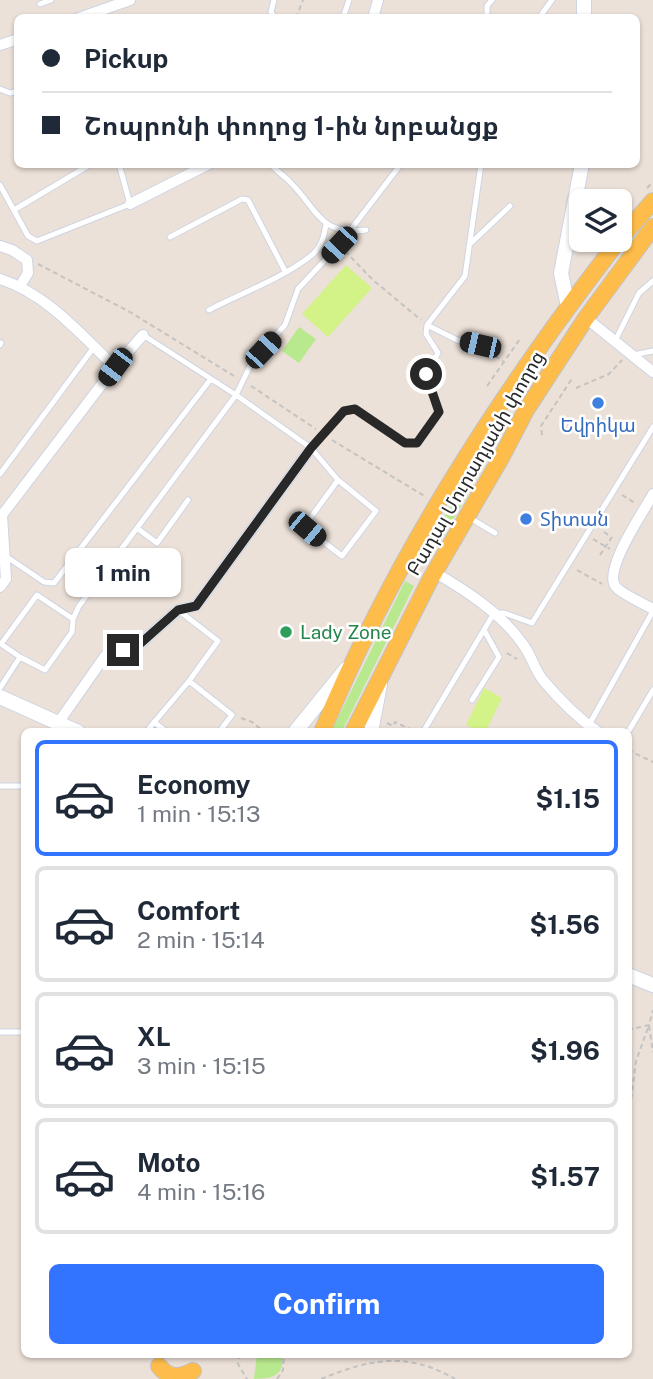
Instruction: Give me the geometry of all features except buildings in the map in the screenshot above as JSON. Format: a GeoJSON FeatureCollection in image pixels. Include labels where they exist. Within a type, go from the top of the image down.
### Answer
{"type":"FeatureCollection","features":[{"type":"Feature","properties":{"kind":"main road"},"geometry":{"type":"LineString","coordinates":[[568,306],[561,273],[581,168]]}},
{"type":"Feature","properties":{"kind":"main road","name":"Բադալ Մուրադյանի փողոց"},"geometry":{"type":"LineString","coordinates":[[632,224],[653,201]]}},
{"type":"Feature","properties":{"kind":"main road","name":"Բադալ Մուրադյանի փողոց"},"geometry":{"type":"LineString","coordinates":[[355,728],[434,572],[526,410],[586,318],[653,227]]}},
{"type":"Feature","properties":{"kind":"main road","name":"Բադալ Մուրադյանի փողոց"},"geometry":{"type":"LineString","coordinates":[[324,728],[349,665],[407,558],[475,442],[568,306],[609,252]]}},
{"type":"Feature","properties":{"kind":"main road"},"geometry":{"type":"LineString","coordinates":[[475,442],[493,443],[499,449],[501,458]]}},
{"type":"Feature","properties":{"kind":"main road"},"geometry":{"type":"LineString","coordinates":[[407,558],[415,573],[434,572]]}},
{"type":"Feature","properties":{"kind":"main road"},"geometry":{"type":"LineString","coordinates":[[298,728],[349,665]]}},
{"type":"Feature","properties":{"kind":"main road"},"geometry":{"type":"LineString","coordinates":[[372,728],[381,678]]}},
{"type":"Feature","properties":{"kind":"main road"},"geometry":{"type":"LineString","coordinates":[[0,697],[56,727]]}},
{"type":"Feature","properties":{"kind":"main road"},"geometry":{"type":"LineString","coordinates":[[632,977],[653,985]]}},
{"type":"Feature","properties":{"kind":"main road"},"geometry":{"type":"LineString","coordinates":[[159,1367],[173,1377],[181,1377],[193,1368]]}},
{"type":"Feature","properties":{"kind":"street"},"geometry":{"type":"LineString","coordinates":[[90,14],[130,0]]}},
{"type":"Feature","properties":{"kind":"street"},"geometry":{"type":"LineString","coordinates":[[130,204],[201,168]]}},
{"type":"Feature","properties":{"kind":"street"},"geometry":{"type":"LineString","coordinates":[[0,246],[27,260],[28,273],[20,286]]}},
{"type":"Feature","properties":{"kind":"street"},"geometry":{"type":"LineString","coordinates":[[0,279],[20,286],[56,311],[115,367]]}},
{"type":"Feature","properties":{"kind":"street"},"geometry":{"type":"LineString","coordinates":[[586,318],[650,369]]}},
{"type":"Feature","properties":{"kind":"street"},"geometry":{"type":"LineString","coordinates":[[0,587],[6,579],[2,515],[115,367],[143,335]]}},
{"type":"Feature","properties":{"kind":"street"},"geometry":{"type":"LineString","coordinates":[[56,727],[105,656],[141,643],[178,610],[196,606],[311,448]]}},
{"type":"Feature","properties":{"kind":"street"},"geometry":{"type":"LineString","coordinates":[[653,494],[615,562],[611,576],[615,587],[653,610]]}},
{"type":"Feature","properties":{"kind":"street"},"geometry":{"type":"LineString","coordinates":[[434,572],[494,613],[522,642],[542,680],[590,728]]}},
{"type":"Feature","properties":{"kind":"lane"},"geometry":{"type":"LineString","coordinates":[[40,4],[51,0]]}},
{"type":"Feature","properties":{"kind":"lane"},"geometry":{"type":"LineString","coordinates":[[14,210],[84,168]]}},
{"type":"Feature","properties":{"kind":"lane"},"geometry":{"type":"LineString","coordinates":[[0,185],[28,236],[37,242],[130,204],[120,168]]}},
{"type":"Feature","properties":{"kind":"lane"},"geometry":{"type":"LineString","coordinates":[[275,168],[291,182],[326,224],[348,232],[366,230]]}},
{"type":"Feature","properties":{"kind":"lane"},"geometry":{"type":"LineString","coordinates":[[73,619],[37,595],[1,644],[45,670],[72,632],[73,619],[79,606],[236,395],[253,360],[285,325],[298,289],[339,245],[398,168]]}},
{"type":"Feature","properties":{"kind":"lane"},"geometry":{"type":"LineString","coordinates":[[311,448],[344,411],[355,409],[405,443],[417,443],[439,412],[426,374],[438,353],[426,334],[427,325],[465,276],[480,168]]}},
{"type":"Feature","properties":{"kind":"lane"},"geometry":{"type":"LineString","coordinates":[[170,237],[242,199],[248,200],[285,271]]}},
{"type":"Feature","properties":{"kind":"lane"},"geometry":{"type":"LineString","coordinates":[[470,244],[509,206]]}},
{"type":"Feature","properties":{"kind":"lane"},"geometry":{"type":"LineString","coordinates":[[209,310],[314,253],[324,239],[326,224]]}},
{"type":"Feature","properties":{"kind":"lane"},"geometry":{"type":"LineString","coordinates":[[615,341],[639,293],[653,281]]}},
{"type":"Feature","properties":{"kind":"lane"},"geometry":{"type":"LineString","coordinates":[[427,325],[457,340],[480,345]]}},
{"type":"Feature","properties":{"kind":"lane"},"geometry":{"type":"LineString","coordinates":[[143,335],[236,395],[311,448],[338,480],[376,511],[342,556],[307,529],[306,524],[338,480]]}},
{"type":"Feature","properties":{"kind":"lane"},"geometry":{"type":"LineString","coordinates":[[0,474],[94,346]]}},
{"type":"Feature","properties":{"kind":"lane"},"geometry":{"type":"LineString","coordinates":[[632,354],[653,351]]}},
{"type":"Feature","properties":{"kind":"lane"},"geometry":{"type":"LineString","coordinates":[[650,369],[653,382]]}},
{"type":"Feature","properties":{"kind":"lane"},"geometry":{"type":"LineString","coordinates":[[5,555],[44,582],[54,583],[211,380]]}},
{"type":"Feature","properties":{"kind":"lane"},"geometry":{"type":"LineString","coordinates":[[425,728],[494,613],[504,613],[532,623],[653,427]]}},
{"type":"Feature","properties":{"kind":"lane"},"geometry":{"type":"LineString","coordinates":[[137,528],[157,543],[188,500]]}},
{"type":"Feature","properties":{"kind":"lane"},"geometry":{"type":"LineString","coordinates":[[467,516],[495,533]]}},
{"type":"Feature","properties":{"kind":"lane"},"geometry":{"type":"LineString","coordinates":[[149,728],[218,641],[178,610]]}},
{"type":"Feature","properties":{"kind":"lane"},"geometry":{"type":"LineString","coordinates":[[592,728],[653,610]]}},
{"type":"Feature","properties":{"kind":"lane"},"geometry":{"type":"LineString","coordinates":[[472,700],[499,657],[484,630]]}},
{"type":"Feature","properties":{"kind":"lane"},"geometry":{"type":"LineString","coordinates":[[0,688],[20,657]]}},
{"type":"Feature","properties":{"kind":"lane"},"geometry":{"type":"LineString","coordinates":[[189,681],[232,715],[222,728]]}},
{"type":"Feature","properties":{"kind":"lane"},"geometry":{"type":"LineString","coordinates":[[630,728],[653,690]]}},
{"type":"Feature","properties":{"kind":"lane"},"geometry":{"type":"LineString","coordinates":[[154,722],[162,728]]}},
{"type":"Feature","properties":{"kind":"lane"},"geometry":{"type":"LineString","coordinates":[[0,786],[21,786]]}},
{"type":"Feature","properties":{"kind":"lane"},"geometry":{"type":"LineString","coordinates":[[0,1032],[21,1032]]}},
{"type":"Feature","properties":{"kind":"path"},"geometry":{"type":"LineString","coordinates":[[339,245],[373,280],[413,312]]}},
{"type":"Feature","properties":{"kind":"path"},"geometry":{"type":"LineString","coordinates":[[41,265],[130,313],[243,381],[428,498]]}},
{"type":"Feature","properties":{"kind":"path"},"geometry":{"type":"LineString","coordinates":[[487,386],[520,339]]}},
{"type":"Feature","properties":{"kind":"path"},"geometry":{"type":"LineString","coordinates":[[480,345],[504,362]]}},
{"type":"Feature","properties":{"kind":"path"},"geometry":{"type":"LineString","coordinates":[[576,388],[609,374],[632,354]]}},
{"type":"Feature","properties":{"kind":"path"},"geometry":{"type":"LineString","coordinates":[[542,435],[541,426],[573,377]]}},
{"type":"Feature","properties":{"kind":"path"},"geometry":{"type":"LineString","coordinates":[[620,494],[628,499]]}},
{"type":"Feature","properties":{"kind":"path"},"geometry":{"type":"LineString","coordinates":[[604,532],[617,540]]}},
{"type":"Feature","properties":{"kind":"path"},"geometry":{"type":"LineString","coordinates":[[600,555],[612,537]]}},
{"type":"Feature","properties":{"kind":"path"},"geometry":{"type":"LineString","coordinates":[[593,539],[601,544]]}},
{"type":"Feature","properties":{"kind":"path"},"geometry":{"type":"LineString","coordinates":[[574,568],[604,584]]}},
{"type":"Feature","properties":{"kind":"path"},"geometry":{"type":"LineString","coordinates":[[232,715],[252,722],[259,728]]}},
{"type":"Feature","properties":{"kind":"path"},"geometry":{"type":"LineString","coordinates":[[386,723],[393,726],[395,722],[404,727]]}},
{"type":"Feature","properties":{"kind":"path"},"geometry":{"type":"LineString","coordinates":[[632,752],[653,762]]}},
{"type":"Feature","properties":{"kind":"path"},"geometry":{"type":"LineString","coordinates":[[632,1092],[636,1061],[653,1010]]}},
{"type":"Feature","properties":{"kind":"path"},"geometry":{"type":"LineString","coordinates":[[632,1029],[649,1025]]}},
{"type":"Feature","properties":{"kind":"path"},"geometry":{"type":"LineString","coordinates":[[649,1025],[653,1052]]}},
{"type":"Feature","properties":{"kind":"path"},"geometry":{"type":"LineString","coordinates":[[239,1358],[238,1364],[247,1379]]}},
{"type":"Feature","properties":{"kind":"path"},"geometry":{"type":"LineString","coordinates":[[278,1379],[284,1358]]}},
{"type":"Feature","properties":{"kind":"path"},"geometry":{"type":"LineString","coordinates":[[321,1379],[347,1368],[381,1361],[413,1362],[442,1371],[455,1379]]}},
{"type":"Feature","properties":{"kind":"path"},"geometry":{"type":"LineString","coordinates":[[442,1371],[442,1379]]}},
{"type":"Feature","properties":{"kind":"green space"},"geometry":{"type":"Polygon","coordinates":[[[346,265],[372,288],[328,337],[302,314],[346,265]]]}},
{"type":"Feature","properties":{"kind":"green space"},"geometry":{"type":"Polygon","coordinates":[[[299,327],[316,339],[299,363],[282,351],[299,327]]]}},
{"type":"Feature","properties":{"kind":"green space"},"geometry":{"type":"Polygon","coordinates":[[[482,453],[489,458],[429,561],[421,556],[482,453]]]}},
{"type":"Feature","properties":{"kind":"green space"},"geometry":{"type":"Polygon","coordinates":[[[405,581],[414,586],[343,728],[333,728],[405,581]]]}},
{"type":"Feature","properties":{"kind":"green space"},"geometry":{"type":"Polygon","coordinates":[[[484,688],[502,698],[487,728],[466,725],[484,688]]]}},
{"type":"Feature","properties":{"kind":"green space"},"geometry":{"type":"Polygon","coordinates":[[[257,1358],[282,1358],[281,1368],[276,1375],[254,1379],[257,1358]]]}},
{"type":"Feature","properties":{"kind":"place","name":"Եվրիկա"},"geometry":{"type":"Point","coordinates":[598,403]}},
{"type":"Feature","properties":{"kind":"place","name":"Տիտան"},"geometry":{"type":"Point","coordinates":[526,519]}},
{"type":"Feature","properties":{"kind":"place","name":"Lady Zone"},"geometry":{"type":"Point","coordinates":[286,632]}},
{"type":"Feature","properties":{"kind":"route"},"geometry":{"type":"LineString","coordinates":[[123,650],[141,643],[178,610],[196,606],[311,448],[344,411],[355,409],[405,443],[417,443],[439,412],[426,374]]}}]}
